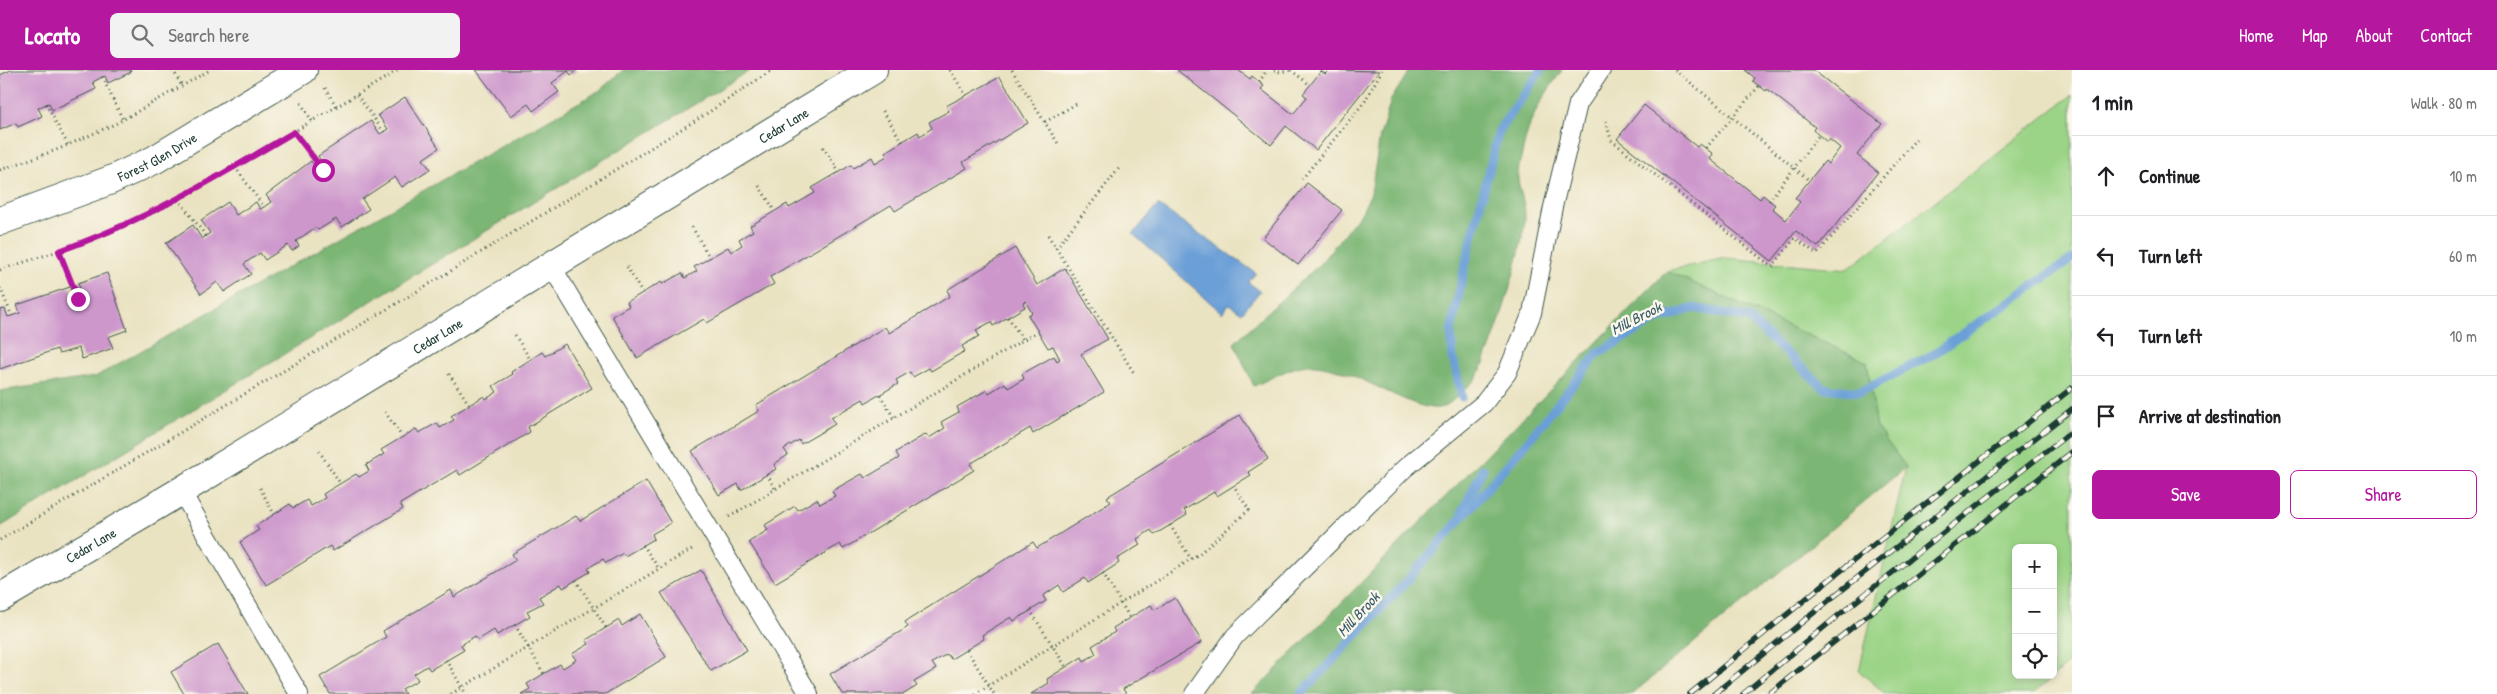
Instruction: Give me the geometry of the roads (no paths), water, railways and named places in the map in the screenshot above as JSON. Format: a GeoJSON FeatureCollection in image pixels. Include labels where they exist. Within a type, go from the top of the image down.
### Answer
{"type":"FeatureCollection","features":[{"type":"Feature","properties":{"kind":"street","name":"Forest Glen Drive"},"geometry":{"type":"LineString","coordinates":[[0,221],[112,180],[154,160],[303,70]]}},
{"type":"Feature","properties":{"kind":"street","name":"Cedar Lane"},"geometry":{"type":"LineString","coordinates":[[0,598],[552,267],[873,70]]}},
{"type":"Feature","properties":{"kind":"lane"},"geometry":{"type":"LineString","coordinates":[[1194,694],[1235,636],[1405,468],[1484,403],[1507,374],[1532,313],[1553,207],[1578,104],[1601,70]]}},
{"type":"Feature","properties":{"kind":"lane"},"geometry":{"type":"LineString","coordinates":[[552,267],[809,694]]}},
{"type":"Feature","properties":{"kind":"lane"},"geometry":{"type":"LineString","coordinates":[[181,491],[299,694]]}},
{"type":"Feature","properties":{"kind":"water"},"geometry":{"type":"Polygon","coordinates":[[[1158,205],[1256,273],[1248,282],[1260,291],[1242,313],[1229,304],[1222,313],[1133,234],[1158,205]]]}},
{"type":"Feature","properties":{"kind":"waterway"},"geometry":{"type":"LineString","coordinates":[[1462,397],[1453,358],[1451,331],[1464,270],[1499,130],[1541,70]]}},
{"type":"Feature","properties":{"kind":"waterway","name":"Mill Brook"},"geometry":{"type":"LineString","coordinates":[[1301,694],[1407,581],[1528,441],[1598,353],[1656,320],[1694,308],[1748,318],[1824,388],[1860,392],[1932,355],[2072,259]]}},
{"type":"Feature","properties":{"kind":"waterway"},"geometry":{"type":"LineString","coordinates":[[1462,512],[1483,469]]}},
{"type":"Feature","properties":{"kind":"railway"},"geometry":{"type":"LineString","coordinates":[[1690,694],[1824,584],[2072,388]]}},
{"type":"Feature","properties":{"kind":"railway"},"geometry":{"type":"LineString","coordinates":[[1714,694],[1833,597],[2072,409]]}},
{"type":"Feature","properties":{"kind":"railway"},"geometry":{"type":"LineString","coordinates":[[1743,694],[1840,614],[2072,431]]}},
{"type":"Feature","properties":{"kind":"railway"},"geometry":{"type":"LineString","coordinates":[[1769,694],[2072,452]]}}]}
